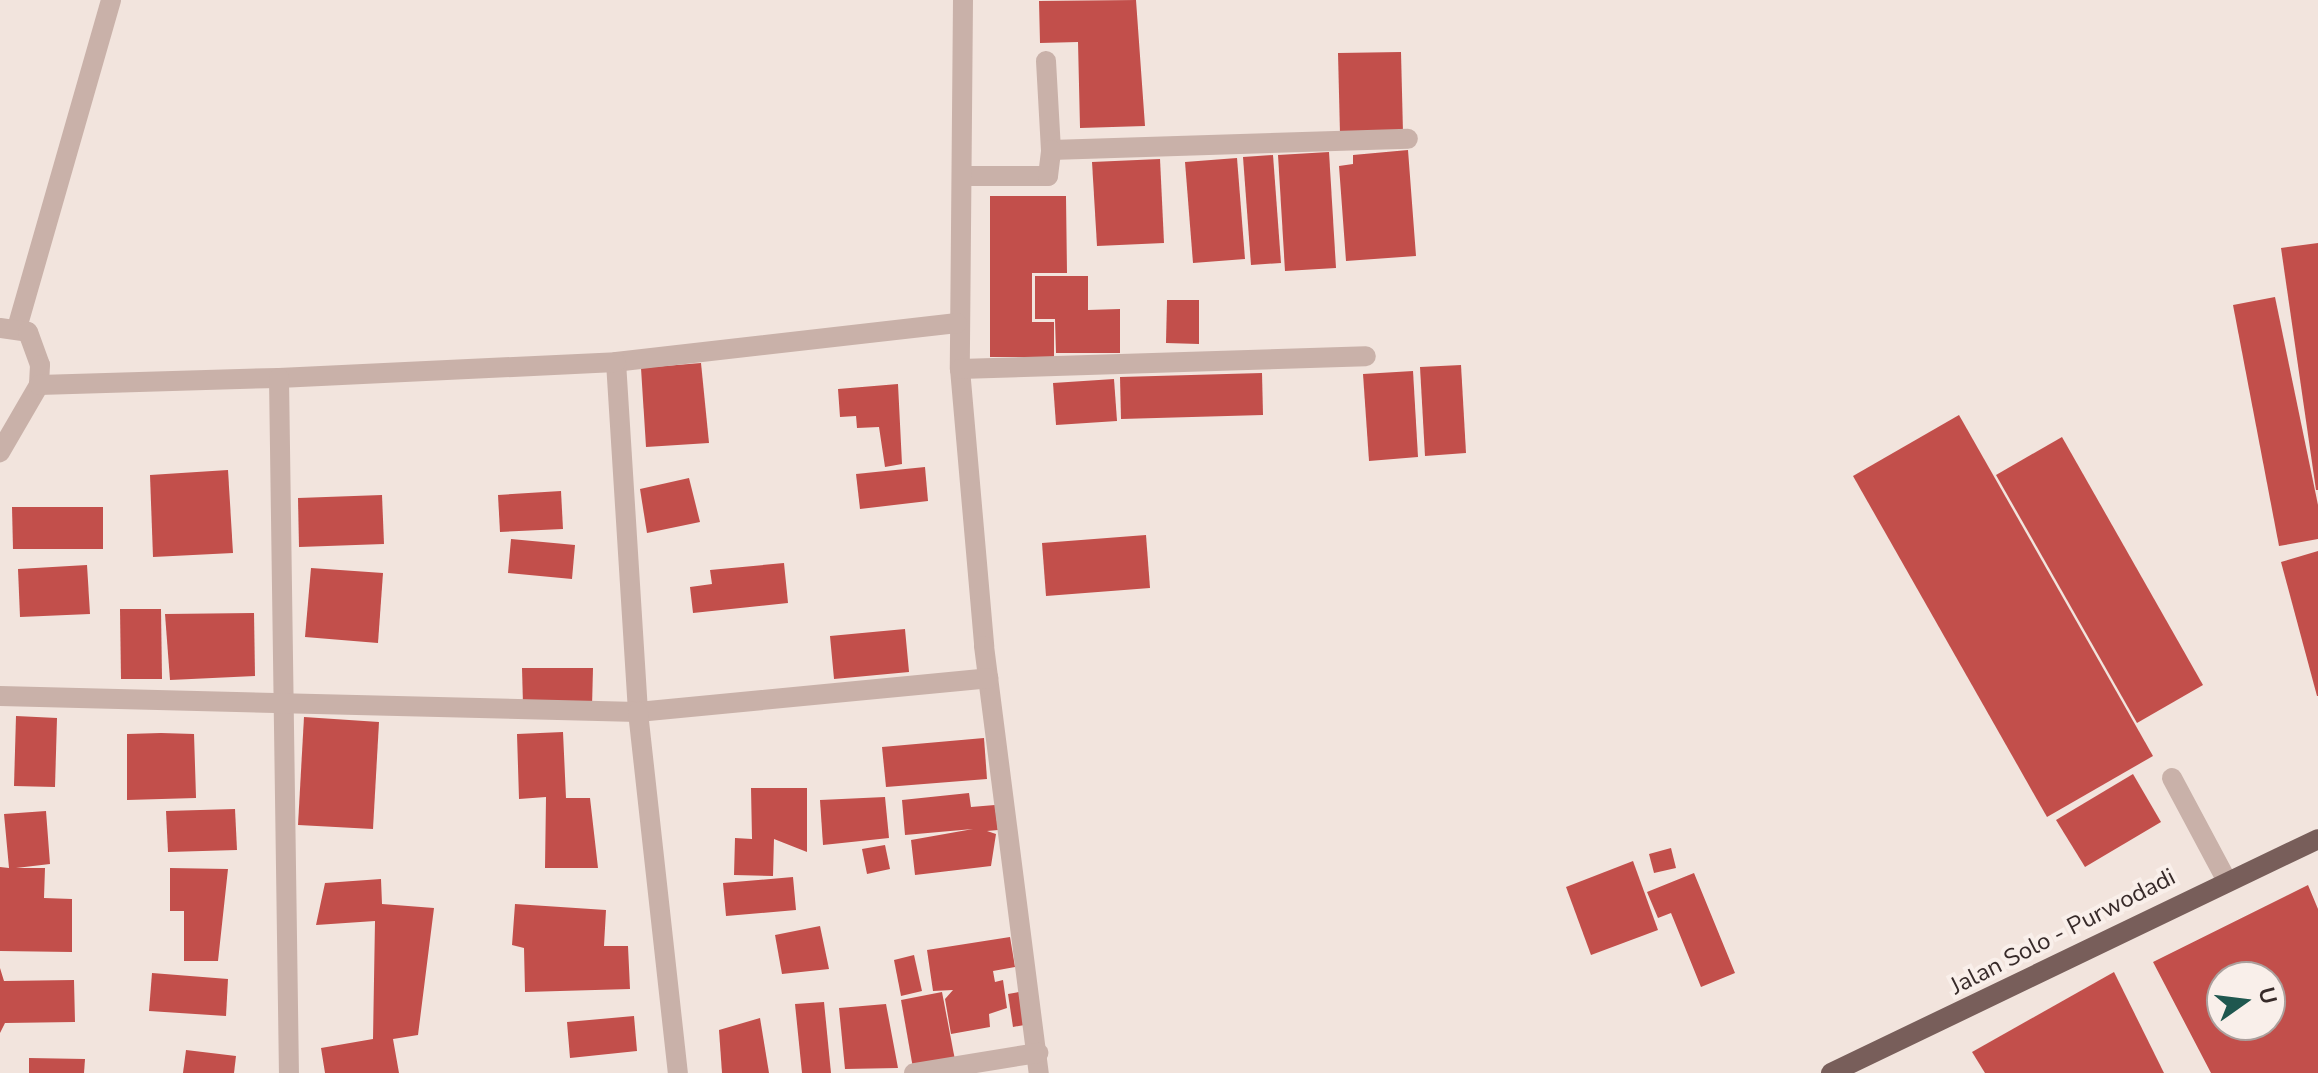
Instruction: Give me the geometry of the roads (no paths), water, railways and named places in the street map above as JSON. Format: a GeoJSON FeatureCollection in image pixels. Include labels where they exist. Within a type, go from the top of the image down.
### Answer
{"type":"FeatureCollection","features":[{"type":"Feature","properties":{"kind":"main road","name":"Jalan Solo - Purwodadi"},"geometry":{"type":"LineString","coordinates":[[1831,1073],[2226,879],[2318,839]]}},
{"type":"Feature","properties":{"kind":"street"},"geometry":{"type":"LineString","coordinates":[[0,452],[39,385],[37,350],[8,328],[111,0]]}},
{"type":"Feature","properties":{"kind":"street"},"geometry":{"type":"LineString","coordinates":[[914,1073],[1039,1063],[988,678],[960,369],[957,323],[964,176],[963,0]]}},
{"type":"Feature","properties":{"kind":"street"},"geometry":{"type":"LineString","coordinates":[[964,176],[1048,176],[1051,150],[1046,61]]}},
{"type":"Feature","properties":{"kind":"street"},"geometry":{"type":"LineString","coordinates":[[1051,150],[1408,139]]}},
{"type":"Feature","properties":{"kind":"street"},"geometry":{"type":"LineString","coordinates":[[39,385],[279,378],[616,362],[957,323]]}},
{"type":"Feature","properties":{"kind":"street"},"geometry":{"type":"LineString","coordinates":[[960,369],[1366,356]]}},
{"type":"Feature","properties":{"kind":"street"},"geometry":{"type":"LineString","coordinates":[[616,362],[638,712],[678,1073]]}},
{"type":"Feature","properties":{"kind":"street"},"geometry":{"type":"LineString","coordinates":[[279,378],[289,1073]]}},
{"type":"Feature","properties":{"kind":"street"},"geometry":{"type":"LineString","coordinates":[[0,696],[638,712],[988,678]]}},
{"type":"Feature","properties":{"kind":"street"},"geometry":{"type":"LineString","coordinates":[[2172,778],[2226,879]]}}]}
